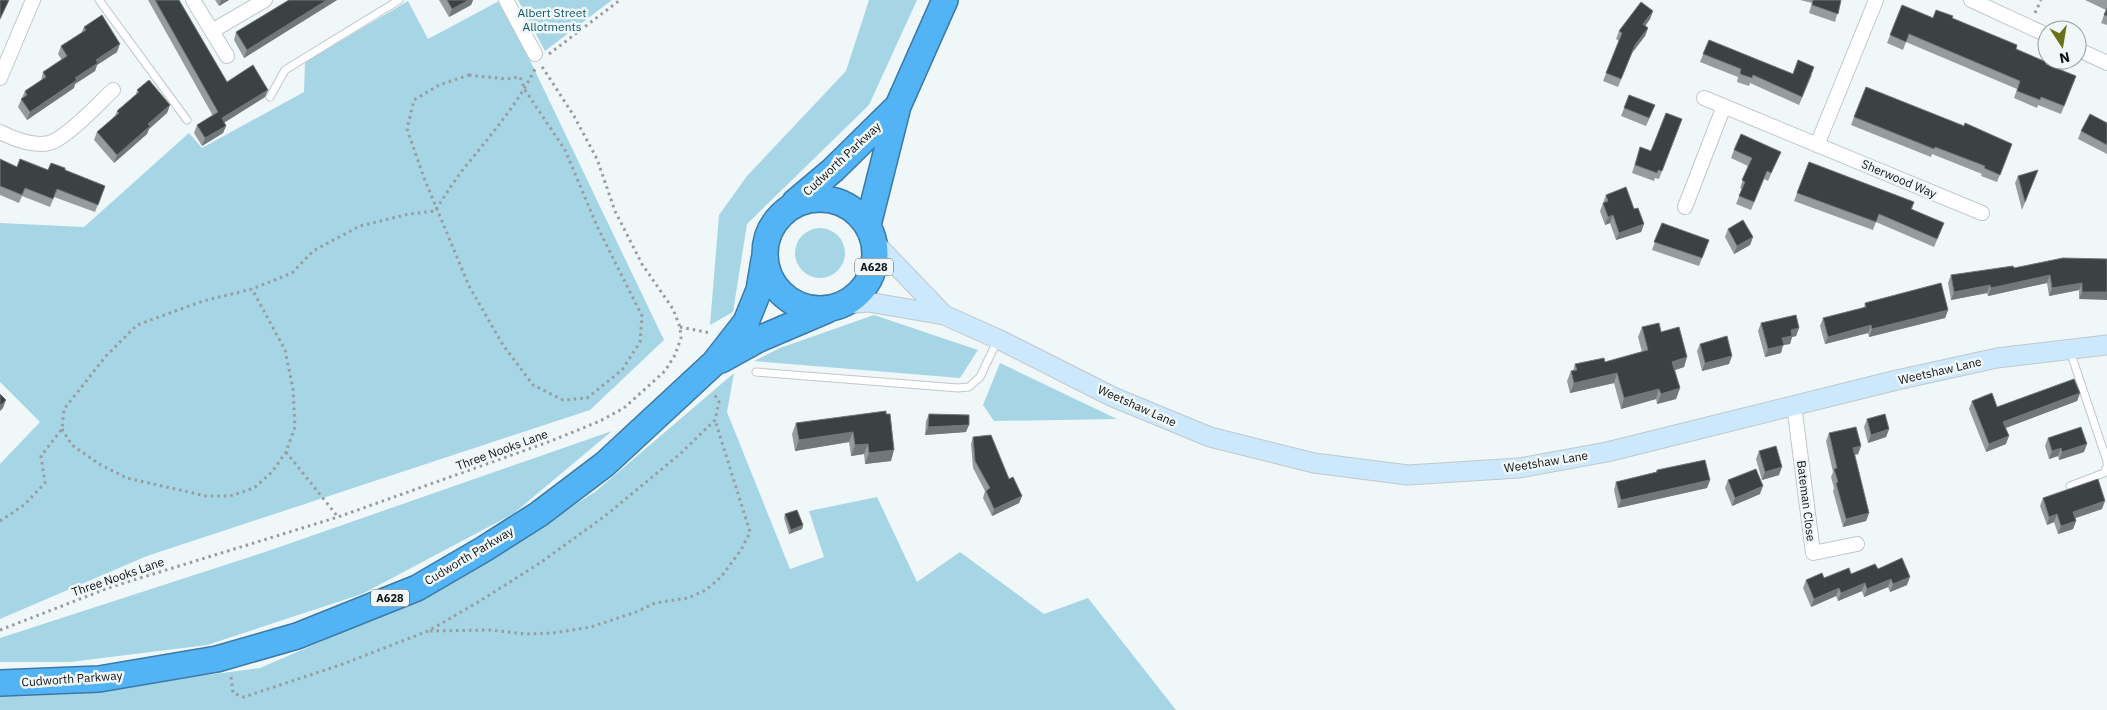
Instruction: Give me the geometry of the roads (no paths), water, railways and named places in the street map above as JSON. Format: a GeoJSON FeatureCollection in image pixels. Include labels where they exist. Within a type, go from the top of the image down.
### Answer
{"type":"FeatureCollection","features":[{"type":"Feature","properties":{"kind":"highway","name":"Cudworth Parkway"},"geometry":{"type":"LineString","coordinates":[[714,363],[760,339],[836,307],[860,293],[871,278],[876,261],[871,234],[898,106],[945,0]]}},
{"type":"Feature","properties":{"kind":"highway","name":"Cudworth Parkway"},"geometry":{"type":"LineString","coordinates":[[0,683],[100,679],[217,659],[297,636],[417,588],[539,514],[605,464],[714,363],[746,322],[759,290],[766,241],[773,224],[785,210],[833,170],[898,106]]}},
{"type":"Feature","properties":{"kind":"highway","name":"Cudworth Parkway"},"geometry":{"type":"LineString","coordinates":[[785,210],[802,201],[821,198],[839,202],[856,211],[871,234]]}},
{"type":"Feature","properties":{"kind":"highway"},"geometry":{"type":"LineString","coordinates":[[764,260],[769,277],[779,292],[793,303],[809,309],[836,307]]}},
{"type":"Feature","properties":{"kind":"street"},"geometry":{"type":"LineString","coordinates":[[0,78],[33,0]]}},
{"type":"Feature","properties":{"kind":"street"},"geometry":{"type":"LineString","coordinates":[[193,0],[227,56]]}},
{"type":"Feature","properties":{"kind":"street"},"geometry":{"type":"LineString","coordinates":[[212,31],[265,0]]}},
{"type":"Feature","properties":{"kind":"street"},"geometry":{"type":"LineString","coordinates":[[506,0],[537,58]]}},
{"type":"Feature","properties":{"kind":"street"},"geometry":{"type":"LineString","coordinates":[[1817,145],[1876,0]]}},
{"type":"Feature","properties":{"kind":"street"},"geometry":{"type":"LineString","coordinates":[[1971,0],[2037,30]]}},
{"type":"Feature","properties":{"kind":"street"},"geometry":{"type":"LineString","coordinates":[[2087,54],[2107,63]]}},
{"type":"Feature","properties":{"kind":"street"},"geometry":{"type":"LineString","coordinates":[[0,132],[19,142],[49,143],[66,133],[112,90]]}},
{"type":"Feature","properties":{"kind":"street","name":"Sherwood Way"},"geometry":{"type":"LineString","coordinates":[[1704,98],[1982,214]]}},
{"type":"Feature","properties":{"kind":"street"},"geometry":{"type":"LineString","coordinates":[[1685,207],[1724,106]]}},
{"type":"Feature","properties":{"kind":"street","name":"Weetshaw Lane"},"geometry":{"type":"LineString","coordinates":[[871,234],[944,315]]}},
{"type":"Feature","properties":{"kind":"street","name":"Weetshaw Lane"},"geometry":{"type":"LineString","coordinates":[[836,307],[868,302],[944,315],[998,339],[1113,397],[1210,437],[1314,463],[1408,474],[1519,468],[1606,452],[1794,405],[1997,358],[2107,346]]}},
{"type":"Feature","properties":{"kind":"street","name":"Bateman Close"},"geometry":{"type":"LineString","coordinates":[[1794,405],[1813,553],[1857,544]]}},
{"type":"Feature","properties":{"kind":"lane"},"geometry":{"type":"LineString","coordinates":[[99,0],[187,120]]}},
{"type":"Feature","properties":{"kind":"lane"},"geometry":{"type":"LineString","coordinates":[[270,97],[285,70],[399,0]]}},
{"type":"Feature","properties":{"kind":"lane"},"geometry":{"type":"LineString","coordinates":[[756,372],[958,388],[969,387],[980,377],[998,339]]}},
{"type":"Feature","properties":{"kind":"lane"},"geometry":{"type":"LineString","coordinates":[[2069,349],[2107,461],[2107,468],[2104,473],[2070,486]]}},
{"type":"Feature","properties":{"kind":"park label","name":"Albert Street Allotments"},"geometry":{"type":"Point","coordinates":[552,20]}}]}
